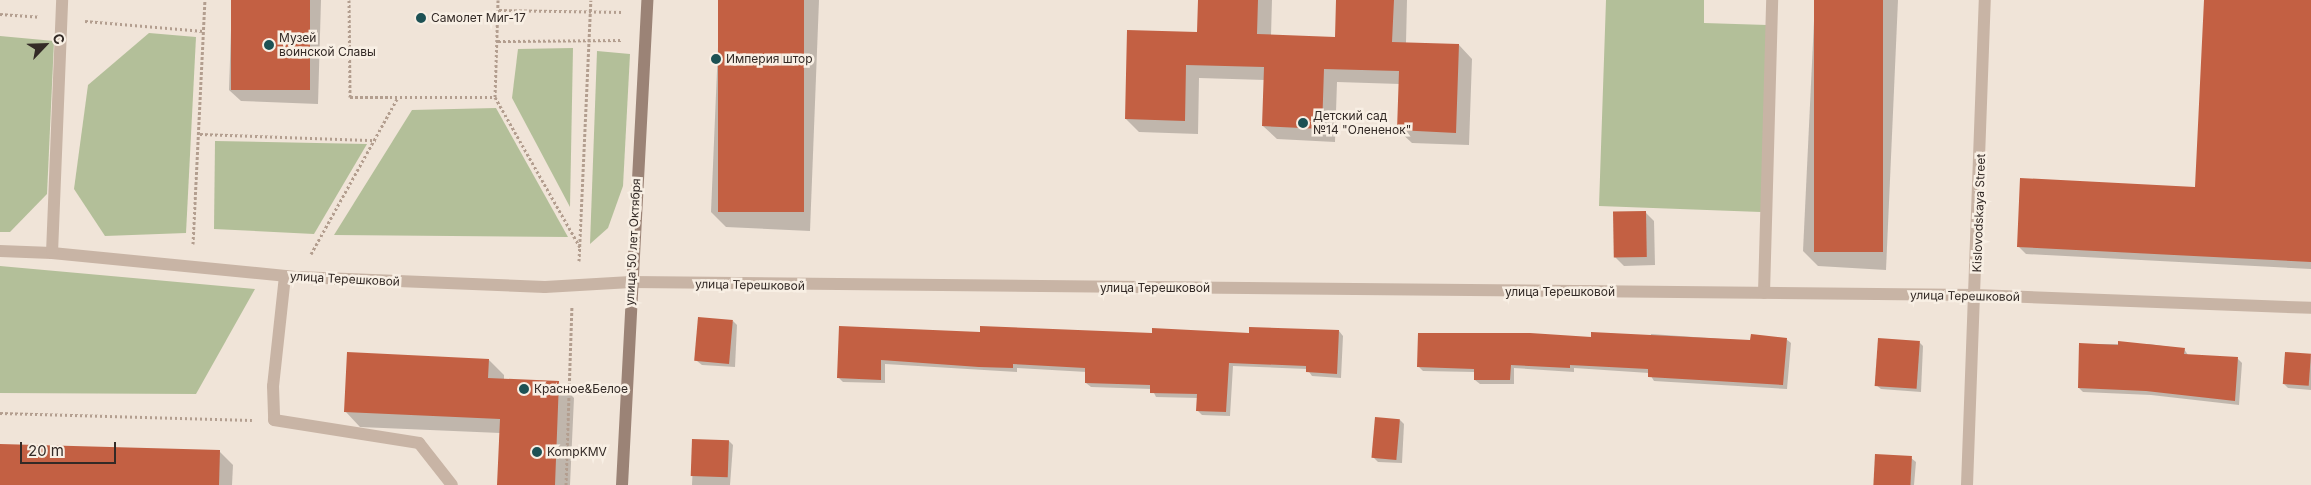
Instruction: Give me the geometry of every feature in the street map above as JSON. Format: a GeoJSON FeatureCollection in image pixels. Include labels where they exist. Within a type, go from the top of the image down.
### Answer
{"type":"FeatureCollection","features":[{"type":"Feature","properties":{"kind":"main road","name":"улица 50 лет Октября"},"geometry":{"type":"LineString","coordinates":[[622,485],[631,282],[647,6]]}},
{"type":"Feature","properties":{"kind":"street"},"geometry":{"type":"LineString","coordinates":[[52,253],[62,0]]}},
{"type":"Feature","properties":{"kind":"street"},"geometry":{"type":"LineString","coordinates":[[1764,293],[1772,0]]}},
{"type":"Feature","properties":{"kind":"street","name":"Kislovodskaya Street"},"geometry":{"type":"LineString","coordinates":[[1967,485],[1976,295],[1986,0]]}},
{"type":"Feature","properties":{"kind":"street","name":"улица Терешковой"},"geometry":{"type":"LineString","coordinates":[[0,251],[52,253],[192,265],[298,277],[574,286],[631,282],[1976,295],[2311,308]]}},
{"type":"Feature","properties":{"kind":"street"},"geometry":{"type":"LineString","coordinates":[[284,276],[273,386],[274,420],[419,443],[452,485]]}},
{"type":"Feature","properties":{"kind":"path"},"geometry":{"type":"LineString","coordinates":[[192,265],[200,134],[205,0]]}},
{"type":"Feature","properties":{"kind":"path"},"geometry":{"type":"LineString","coordinates":[[349,0],[350,97],[496,96]]}},
{"type":"Feature","properties":{"kind":"path"},"geometry":{"type":"LineString","coordinates":[[498,0],[496,96],[582,250]]}},
{"type":"Feature","properties":{"kind":"path"},"geometry":{"type":"LineString","coordinates":[[566,485],[574,286],[582,250],[591,0]]}},
{"type":"Feature","properties":{"kind":"path"},"geometry":{"type":"LineString","coordinates":[[499,10],[590,12],[647,6]]}},
{"type":"Feature","properties":{"kind":"path"},"geometry":{"type":"LineString","coordinates":[[0,14],[204,31]]}},
{"type":"Feature","properties":{"kind":"path"},"geometry":{"type":"LineString","coordinates":[[498,41],[645,40]]}},
{"type":"Feature","properties":{"kind":"path"},"geometry":{"type":"LineString","coordinates":[[298,277],[376,140],[398,97]]}},
{"type":"Feature","properties":{"kind":"path"},"geometry":{"type":"LineString","coordinates":[[200,134],[376,140]]}},
{"type":"Feature","properties":{"kind":"path"},"geometry":{"type":"LineString","coordinates":[[0,413],[274,420]]}},
{"type":"Feature","properties":{"kind":"green space"},"geometry":{"type":"Polygon","coordinates":[[[1606,0],[1704,0],[1704,23],[1767,25],[1761,212],[1599,206],[1606,0]]]}},
{"type":"Feature","properties":{"kind":"green space"},"geometry":{"type":"Polygon","coordinates":[[[149,33],[196,37],[186,233],[105,236],[74,189],[88,85],[149,33]]]}},
{"type":"Feature","properties":{"kind":"green space"},"geometry":{"type":"Polygon","coordinates":[[[0,36],[54,41],[47,194],[10,232],[0,232],[0,36]]]}},
{"type":"Feature","properties":{"kind":"green space"},"geometry":{"type":"Polygon","coordinates":[[[573,48],[570,207],[512,98],[518,49],[573,48]]]}},
{"type":"Feature","properties":{"kind":"green space"},"geometry":{"type":"Polygon","coordinates":[[[597,51],[630,54],[623,186],[608,228],[590,244],[597,51]]]}},
{"type":"Feature","properties":{"kind":"green space"},"geometry":{"type":"Polygon","coordinates":[[[496,108],[568,237],[334,235],[412,110],[496,108]]]}},
{"type":"Feature","properties":{"kind":"green space"},"geometry":{"type":"Polygon","coordinates":[[[215,141],[367,144],[314,234],[214,229],[215,141]]]}},
{"type":"Feature","properties":{"kind":"green space"},"geometry":{"type":"Polygon","coordinates":[[[0,266],[255,289],[196,394],[0,393],[0,266]]]}},
{"type":"Feature","properties":{"kind":"building","name":"Музей воинской Славы"},"geometry":{"type":"Polygon","coordinates":[[[231,0],[310,0],[310,90],[231,90],[231,0]]]}},
{"type":"Feature","properties":{"kind":"building"},"geometry":{"type":"Polygon","coordinates":[[[718,0],[804,0],[804,212],[718,212],[718,0]]]}},
{"type":"Feature","properties":{"kind":"building"},"geometry":{"type":"Polygon","coordinates":[[[1198,0],[1258,0],[1257,34],[1335,37],[1336,0],[1394,0],[1392,42],[1459,44],[1456,133],[1397,130],[1399,71],[1324,69],[1322,129],[1262,126],[1264,67],[1186,65],[1185,121],[1125,119],[1127,30],[1197,32],[1198,0]]]}},
{"type":"Feature","properties":{"kind":"building"},"geometry":{"type":"Polygon","coordinates":[[[1814,0],[1883,0],[1883,252],[1814,252],[1814,0]]]}},
{"type":"Feature","properties":{"kind":"building"},"geometry":{"type":"Polygon","coordinates":[[[2204,0],[2311,0],[2311,262],[2017,247],[2020,178],[2195,187],[2204,0]]]}},
{"type":"Feature","properties":{"kind":"building"},"geometry":{"type":"Polygon","coordinates":[[[1646,211],[1647,257],[1614,258],[1613,212],[1646,211]]]}},
{"type":"Feature","properties":{"kind":"building"},"geometry":{"type":"Polygon","coordinates":[[[698,317],[733,320],[729,364],[694,361],[698,317]]]}},
{"type":"Feature","properties":{"kind":"building"},"geometry":{"type":"Polygon","coordinates":[[[839,326],[980,332],[980,326],[1152,333],[1152,328],[1249,333],[1249,327],[1339,330],[1337,374],[1306,372],[1306,366],[1229,363],[1226,412],[1196,411],[1197,394],[1150,393],[1150,385],[1085,383],[1085,368],[1013,364],[1013,368],[979,367],[881,360],[881,380],[837,378],[839,326]]]}},
{"type":"Feature","properties":{"kind":"building"},"geometry":{"type":"Polygon","coordinates":[[[1591,332],[1750,340],[1751,334],[1787,338],[1783,385],[1648,377],[1648,369],[1570,365],[1570,368],[1511,365],[1510,380],[1474,380],[1474,369],[1417,367],[1418,333],[1530,333],[1591,337],[1591,332]]]}},
{"type":"Feature","properties":{"kind":"building"},"geometry":{"type":"Polygon","coordinates":[[[1878,338],[1920,341],[1917,389],[1875,386],[1878,338]]]}},
{"type":"Feature","properties":{"kind":"building"},"geometry":{"type":"Polygon","coordinates":[[[2118,341],[2185,348],[2184,354],[2238,357],[2235,401],[2146,391],[2078,388],[2079,343],[2118,345],[2118,341]]]}},
{"type":"Feature","properties":{"kind":"building"},"geometry":{"type":"Polygon","coordinates":[[[347,352],[489,359],[488,378],[559,381],[555,485],[497,485],[500,419],[344,412],[347,352]]]}},
{"type":"Feature","properties":{"kind":"building"},"geometry":{"type":"Polygon","coordinates":[[[2285,352],[2311,354],[2309,386],[2283,384],[2285,352]]]}},
{"type":"Feature","properties":{"kind":"building"},"geometry":{"type":"Polygon","coordinates":[[[1375,417],[1400,419],[1396,460],[1371,458],[1375,417]]]}},
{"type":"Feature","properties":{"kind":"building"},"geometry":{"type":"Polygon","coordinates":[[[692,439],[729,440],[728,477],[691,476],[692,439]]]}},
{"type":"Feature","properties":{"kind":"building"},"geometry":{"type":"Polygon","coordinates":[[[0,444],[220,450],[219,485],[0,485],[0,444]]]}},
{"type":"Feature","properties":{"kind":"building"},"geometry":{"type":"Polygon","coordinates":[[[1875,454],[1912,456],[1910,485],[1873,485],[1875,454]]]}},
{"type":"Feature","properties":{"kind":"place","name":"Самолет Миг-17"},"geometry":{"type":"Point","coordinates":[421,18]}},
{"type":"Feature","properties":{"kind":"place","name":"Музей воинской Славы"},"geometry":{"type":"Point","coordinates":[269,45]}},
{"type":"Feature","properties":{"kind":"place","name":"Империя штор"},"geometry":{"type":"Point","coordinates":[716,59]}},
{"type":"Feature","properties":{"kind":"place","name":"Детский сад №14 \"Олененок\""},"geometry":{"type":"Point","coordinates":[1303,123]}},
{"type":"Feature","properties":{"kind":"place","name":"Красное&Белое"},"geometry":{"type":"Point","coordinates":[524,389]}},
{"type":"Feature","properties":{"kind":"place","name":"KompKMV"},"geometry":{"type":"Point","coordinates":[537,452]}}]}
